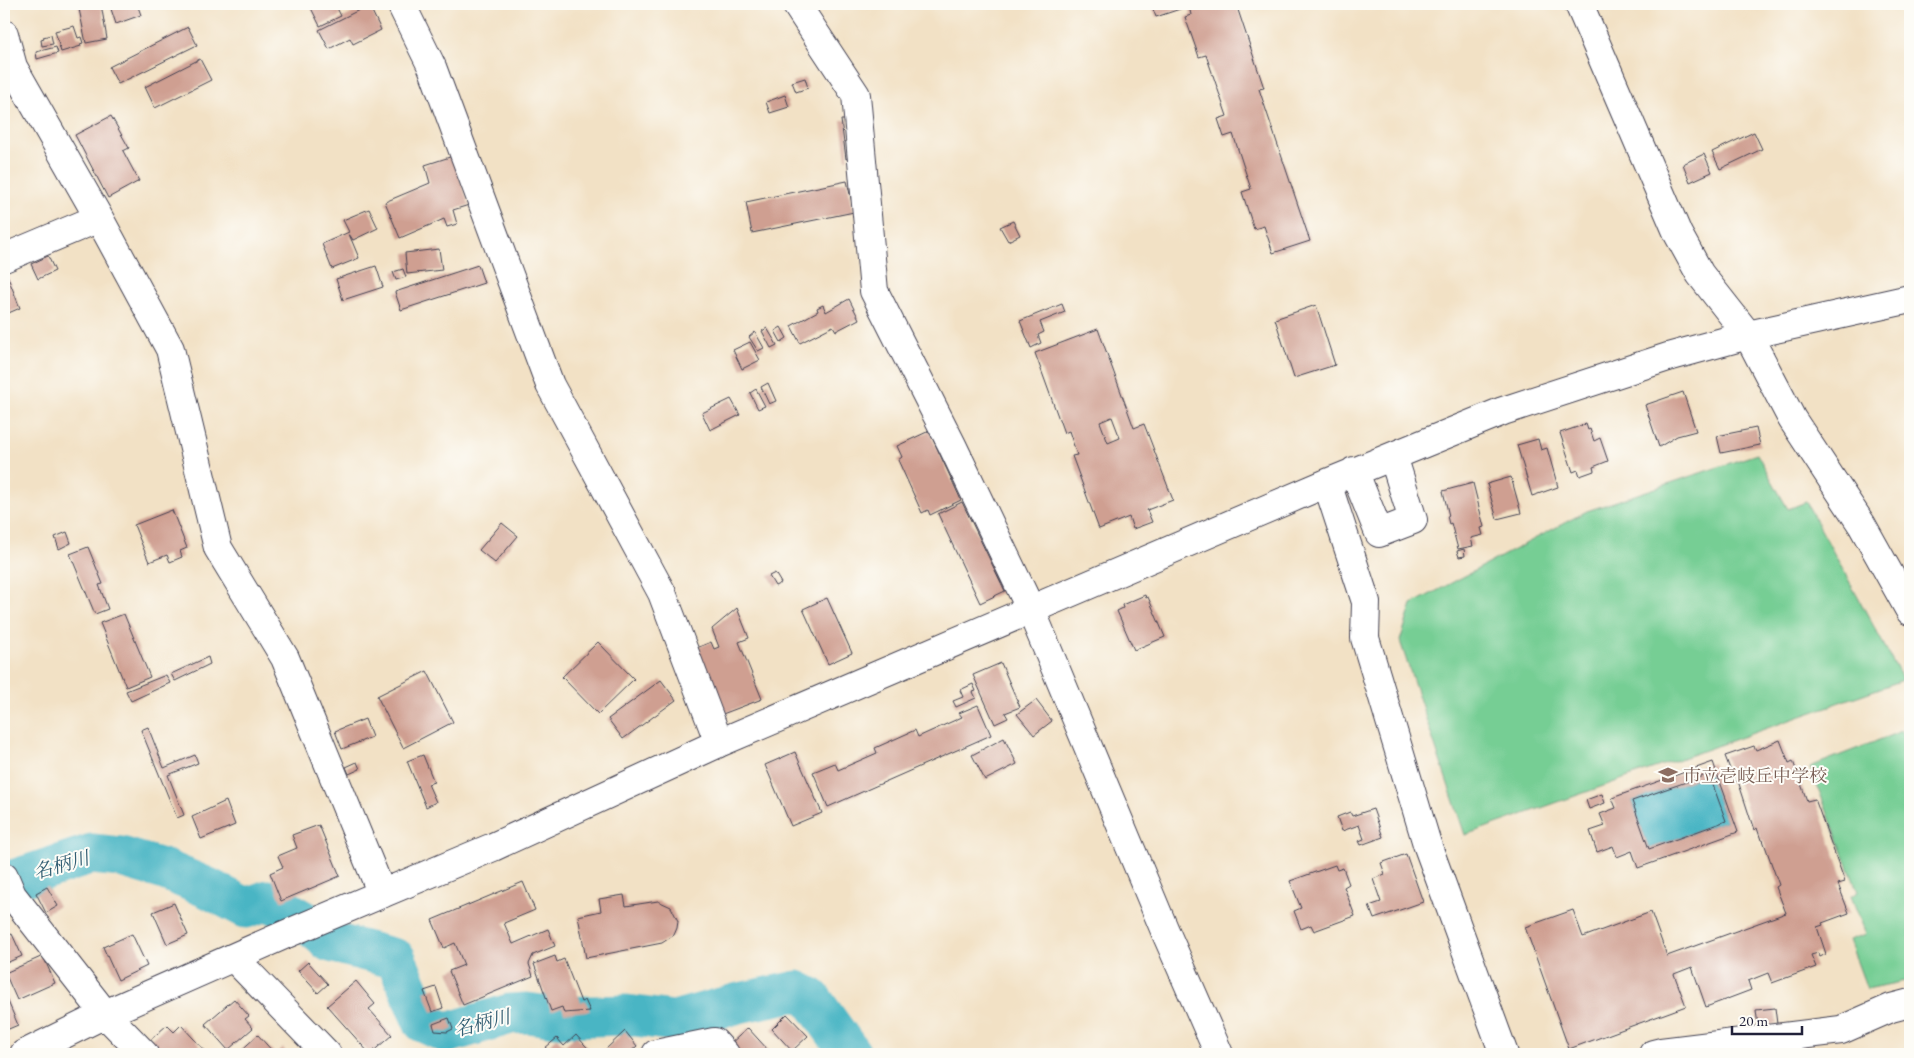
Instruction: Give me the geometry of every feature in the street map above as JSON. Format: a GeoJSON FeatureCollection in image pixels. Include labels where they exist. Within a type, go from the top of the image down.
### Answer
{"type":"FeatureCollection","features":[{"type":"Feature","properties":{"kind":"street"},"geometry":{"type":"LineString","coordinates":[[401,4],[432,67],[550,385],[662,593],[719,743]]}},
{"type":"Feature","properties":{"kind":"street"},"geometry":{"type":"LineString","coordinates":[[796,4],[856,95],[874,291],[952,445],[1031,610],[1161,922],[1220,1054]]}},
{"type":"Feature","properties":{"kind":"street"},"geometry":{"type":"LineString","coordinates":[[1579,4],[1678,234],[1700,274],[1748,335],[1792,419],[1862,525],[1910,611]]}},
{"type":"Feature","properties":{"kind":"street"},"geometry":{"type":"LineString","coordinates":[[4,34],[13,67],[99,218],[170,349],[218,548],[285,658],[372,898]]}},
{"type":"Feature","properties":{"kind":"street"},"geometry":{"type":"LineString","coordinates":[[4,258],[99,218]]}},
{"type":"Feature","properties":{"kind":"street"},"geometry":{"type":"LineString","coordinates":[[24,1054],[105,1014],[284,935],[493,847],[719,743],[1354,471],[1503,410],[1668,357],[1748,335],[1910,299]]}},
{"type":"Feature","properties":{"kind":"street"},"geometry":{"type":"LineString","coordinates":[[1354,471],[1379,533],[1414,520],[1393,456]]}},
{"type":"Feature","properties":{"kind":"street"},"geometry":{"type":"LineString","coordinates":[[1327,483],[1366,602],[1365,638],[1427,844],[1504,1054]]}},
{"type":"Feature","properties":{"kind":"street"},"geometry":{"type":"LineString","coordinates":[[7,883],[12,896],[105,1014],[144,1054]]}},
{"type":"Feature","properties":{"kind":"street"},"geometry":{"type":"LineString","coordinates":[[234,958],[327,1054]]}},
{"type":"Feature","properties":{"kind":"street"},"geometry":{"type":"LineString","coordinates":[[1653,1054],[1840,1030],[1891,1008],[1910,1003]]}},
{"type":"Feature","properties":{"kind":"street"},"geometry":{"type":"LineString","coordinates":[[656,1054],[714,1042],[725,1054]]}},
{"type":"Feature","properties":{"kind":"green space"},"geometry":{"type":"Polygon","coordinates":[[[1757,454],[1788,509],[1806,502],[1903,680],[1465,835],[1400,641],[1412,604],[1587,511],[1757,454]]]}},
{"type":"Feature","properties":{"kind":"green space"},"geometry":{"type":"Polygon","coordinates":[[[1902,731],[1906,744],[1910,742],[1910,980],[1867,989],[1849,940],[1866,934],[1851,896],[1858,892],[1810,767],[1902,731]]]}},
{"type":"Feature","properties":{"kind":"water"},"geometry":{"type":"Polygon","coordinates":[[[1709,774],[1726,821],[1649,849],[1632,801],[1709,774]]]}},
{"type":"Feature","properties":{"kind":"building"},"geometry":{"type":"Polygon","coordinates":[[[78,4],[101,4],[107,39],[86,43],[78,4]]]}},
{"type":"Feature","properties":{"kind":"building"},"geometry":{"type":"Polygon","coordinates":[[[126,4],[137,4],[141,15],[116,24],[111,9],[126,4]]]}},
{"type":"Feature","properties":{"kind":"building"},"geometry":{"type":"Polygon","coordinates":[[[309,4],[335,4],[341,16],[320,26],[309,4]]]}},
{"type":"Feature","properties":{"kind":"building"},"geometry":{"type":"Polygon","coordinates":[[[1151,4],[1236,4],[1264,88],[1259,89],[1310,241],[1273,253],[1264,226],[1254,229],[1242,192],[1251,189],[1233,134],[1224,137],[1218,119],[1227,116],[1206,55],[1199,57],[1185,17],[1191,15],[1189,6],[1156,17],[1151,4]]]}},
{"type":"Feature","properties":{"kind":"building"},"geometry":{"type":"Polygon","coordinates":[[[369,5],[381,30],[353,44],[350,38],[329,49],[319,30],[369,5]]]}},
{"type":"Feature","properties":{"kind":"building"},"geometry":{"type":"Polygon","coordinates":[[[74,26],[78,38],[81,37],[83,43],[80,44],[81,46],[61,52],[55,31],[74,26]]]}},
{"type":"Feature","properties":{"kind":"building"},"geometry":{"type":"Polygon","coordinates":[[[188,27],[197,45],[118,84],[109,67],[188,27]]]}},
{"type":"Feature","properties":{"kind":"building"},"geometry":{"type":"Polygon","coordinates":[[[51,35],[53,44],[42,46],[41,40],[44,39],[43,37],[51,35]]]}},
{"type":"Feature","properties":{"kind":"building"},"geometry":{"type":"Polygon","coordinates":[[[56,47],[58,53],[37,59],[36,52],[56,47]]]}},
{"type":"Feature","properties":{"kind":"building"},"geometry":{"type":"Polygon","coordinates":[[[200,59],[211,80],[155,108],[145,87],[200,59]]]}},
{"type":"Feature","properties":{"kind":"building"},"geometry":{"type":"Polygon","coordinates":[[[805,78],[808,88],[796,92],[792,82],[805,78]]]}},
{"type":"Feature","properties":{"kind":"building"},"geometry":{"type":"Polygon","coordinates":[[[785,95],[789,107],[770,113],[766,102],[785,95]]]}},
{"type":"Feature","properties":{"kind":"building"},"geometry":{"type":"Polygon","coordinates":[[[111,116],[129,148],[123,151],[139,181],[108,198],[75,135],[111,116]]]}},
{"type":"Feature","properties":{"kind":"building"},"geometry":{"type":"Polygon","coordinates":[[[841,120],[848,120],[848,158],[846,159],[841,120]]]}},
{"type":"Feature","properties":{"kind":"building"},"geometry":{"type":"Polygon","coordinates":[[[1754,132],[1762,149],[1720,169],[1712,152],[1754,132]]]}},
{"type":"Feature","properties":{"kind":"building"},"geometry":{"type":"Polygon","coordinates":[[[1704,154],[1712,172],[1690,182],[1683,164],[1704,154]]]}},
{"type":"Feature","properties":{"kind":"building"},"geometry":{"type":"Polygon","coordinates":[[[453,156],[469,205],[453,210],[457,224],[447,227],[444,219],[400,238],[385,202],[430,183],[425,165],[453,156]]]}},
{"type":"Feature","properties":{"kind":"building"},"geometry":{"type":"Polygon","coordinates":[[[847,181],[854,212],[752,233],[746,202],[847,181]]]}},
{"type":"Feature","properties":{"kind":"building"},"geometry":{"type":"Polygon","coordinates":[[[369,209],[378,228],[353,240],[349,234],[359,258],[332,269],[322,244],[349,232],[343,220],[369,209]]]}},
{"type":"Feature","properties":{"kind":"building"},"geometry":{"type":"Polygon","coordinates":[[[1013,221],[1020,235],[1008,241],[1000,227],[1013,221]]]}},
{"type":"Feature","properties":{"kind":"building"},"geometry":{"type":"Polygon","coordinates":[[[439,249],[442,270],[407,274],[405,253],[439,249]]]}},
{"type":"Feature","properties":{"kind":"building"},"geometry":{"type":"Polygon","coordinates":[[[48,256],[55,271],[38,279],[31,264],[48,256]]]}},
{"type":"Feature","properties":{"kind":"building"},"geometry":{"type":"Polygon","coordinates":[[[478,265],[484,283],[401,310],[395,292],[478,265]]]}},
{"type":"Feature","properties":{"kind":"building"},"geometry":{"type":"Polygon","coordinates":[[[376,266],[383,287],[343,300],[336,279],[376,266]]]}},
{"type":"Feature","properties":{"kind":"building"},"geometry":{"type":"Polygon","coordinates":[[[403,269],[406,277],[396,280],[393,272],[403,269]]]}},
{"type":"Feature","properties":{"kind":"building"},"geometry":{"type":"Polygon","coordinates":[[[7,275],[20,308],[4,315],[4,276],[7,275]]]}},
{"type":"Feature","properties":{"kind":"building"},"geometry":{"type":"Polygon","coordinates":[[[849,299],[859,319],[836,331],[833,326],[800,343],[791,326],[818,311],[817,308],[823,305],[826,312],[849,299]]]}},
{"type":"Feature","properties":{"kind":"building"},"geometry":{"type":"Polygon","coordinates":[[[1062,304],[1065,312],[1040,322],[1044,332],[1038,335],[1041,343],[1031,348],[1020,321],[1062,304]]]}},
{"type":"Feature","properties":{"kind":"building"},"geometry":{"type":"Polygon","coordinates":[[[1316,305],[1335,365],[1294,378],[1275,319],[1316,305]]]}},
{"type":"Feature","properties":{"kind":"building"},"geometry":{"type":"Polygon","coordinates":[[[781,327],[787,338],[781,342],[775,331],[781,327]]]}},
{"type":"Feature","properties":{"kind":"building"},"geometry":{"type":"Polygon","coordinates":[[[767,328],[777,345],[771,348],[762,331],[767,328]]]}},
{"type":"Feature","properties":{"kind":"building"},"geometry":{"type":"Polygon","coordinates":[[[1098,329],[1134,428],[1144,424],[1173,500],[1147,510],[1152,522],[1133,529],[1129,517],[1099,529],[1072,456],[1077,455],[1069,431],[1064,433],[1035,353],[1098,329]],[[1112,417],[1100,422],[1108,443],[1120,438],[1112,417]]]}},
{"type":"Feature","properties":{"kind":"building"},"geometry":{"type":"Polygon","coordinates":[[[755,332],[764,348],[758,351],[749,337],[755,332]]]}},
{"type":"Feature","properties":{"kind":"building"},"geometry":{"type":"Polygon","coordinates":[[[750,342],[760,360],[742,369],[733,350],[750,342]]]}},
{"type":"Feature","properties":{"kind":"building"},"geometry":{"type":"Polygon","coordinates":[[[768,383],[776,401],[769,404],[761,387],[768,383]]]}},
{"type":"Feature","properties":{"kind":"building"},"geometry":{"type":"Polygon","coordinates":[[[756,389],[765,406],[758,409],[750,393],[756,389]]]}},
{"type":"Feature","properties":{"kind":"building"},"geometry":{"type":"Polygon","coordinates":[[[1683,392],[1696,431],[1677,436],[1659,447],[1645,405],[1683,392]]]}},
{"type":"Feature","properties":{"kind":"building"},"geometry":{"type":"Polygon","coordinates":[[[731,399],[740,415],[710,430],[702,413],[731,399]]]}},
{"type":"Feature","properties":{"kind":"building"},"geometry":{"type":"Polygon","coordinates":[[[1586,424],[1594,441],[1600,438],[1608,461],[1593,467],[1594,471],[1580,476],[1578,470],[1573,472],[1560,433],[1586,424]]]}},
{"type":"Feature","properties":{"kind":"building"},"geometry":{"type":"Polygon","coordinates":[[[1756,428],[1760,445],[1721,453],[1717,436],[1756,428]]]}},
{"type":"Feature","properties":{"kind":"building"},"geometry":{"type":"Polygon","coordinates":[[[929,431],[961,500],[930,515],[928,510],[922,513],[898,460],[902,457],[897,446],[929,431]]]}},
{"type":"Feature","properties":{"kind":"building"},"geometry":{"type":"Polygon","coordinates":[[[1538,439],[1541,450],[1547,448],[1558,487],[1532,496],[1517,445],[1538,439]]]}},
{"type":"Feature","properties":{"kind":"building"},"geometry":{"type":"Polygon","coordinates":[[[1511,477],[1521,513],[1497,519],[1487,484],[1511,477]]]}},
{"type":"Feature","properties":{"kind":"building"},"geometry":{"type":"Polygon","coordinates":[[[1473,483],[1484,527],[1481,528],[1483,535],[1471,538],[1473,546],[1458,549],[1451,523],[1449,524],[1443,491],[1473,483]]]}},
{"type":"Feature","properties":{"kind":"building"},"geometry":{"type":"Polygon","coordinates":[[[962,502],[1005,591],[980,603],[938,514],[962,502]]]}},
{"type":"Feature","properties":{"kind":"building"},"geometry":{"type":"Polygon","coordinates":[[[172,510],[187,548],[180,551],[182,557],[170,562],[167,555],[149,562],[134,525],[172,510]]]}},
{"type":"Feature","properties":{"kind":"building"},"geometry":{"type":"Polygon","coordinates":[[[502,523],[518,536],[495,563],[479,550],[502,523]]]}},
{"type":"Feature","properties":{"kind":"building"},"geometry":{"type":"Polygon","coordinates":[[[67,532],[71,543],[59,549],[55,537],[67,532]]]}},
{"type":"Feature","properties":{"kind":"building"},"geometry":{"type":"Polygon","coordinates":[[[88,547],[103,584],[99,585],[108,609],[95,614],[70,554],[88,547]]]}},
{"type":"Feature","properties":{"kind":"building"},"geometry":{"type":"Polygon","coordinates":[[[1464,549],[1465,556],[1459,557],[1457,551],[1464,549]]]}},
{"type":"Feature","properties":{"kind":"building"},"geometry":{"type":"Polygon","coordinates":[[[775,573],[781,583],[775,586],[769,576],[775,573]]]}},
{"type":"Feature","properties":{"kind":"building"},"geometry":{"type":"Polygon","coordinates":[[[1145,595],[1146,598],[1148,597],[1165,637],[1134,650],[1117,611],[1123,608],[1122,605],[1145,595]]]}},
{"type":"Feature","properties":{"kind":"building"},"geometry":{"type":"Polygon","coordinates":[[[827,598],[852,653],[828,664],[803,609],[827,598]]]}},
{"type":"Feature","properties":{"kind":"building"},"geometry":{"type":"Polygon","coordinates":[[[737,608],[749,638],[739,642],[762,699],[720,715],[694,649],[711,642],[714,649],[719,647],[712,629],[737,608]]]}},
{"type":"Feature","properties":{"kind":"building"},"geometry":{"type":"Polygon","coordinates":[[[124,614],[150,677],[126,687],[100,623],[124,614]]]}},
{"type":"Feature","properties":{"kind":"building"},"geometry":{"type":"Polygon","coordinates":[[[598,642],[634,679],[598,714],[562,677],[598,642]]]}},
{"type":"Feature","properties":{"kind":"building"},"geometry":{"type":"Polygon","coordinates":[[[208,657],[210,664],[175,681],[171,674],[208,657]]]}},
{"type":"Feature","properties":{"kind":"building"},"geometry":{"type":"Polygon","coordinates":[[[1001,663],[1020,707],[1005,713],[1008,718],[995,724],[973,675],[1001,663]]]}},
{"type":"Feature","properties":{"kind":"building"},"geometry":{"type":"Polygon","coordinates":[[[427,671],[453,722],[403,748],[377,696],[427,671]]]}},
{"type":"Feature","properties":{"kind":"building"},"geometry":{"type":"Polygon","coordinates":[[[166,675],[170,683],[131,701],[126,691],[166,675]]]}},
{"type":"Feature","properties":{"kind":"building"},"geometry":{"type":"Polygon","coordinates":[[[661,680],[676,700],[623,739],[608,719],[661,680]]]}},
{"type":"Feature","properties":{"kind":"building"},"geometry":{"type":"Polygon","coordinates":[[[973,684],[976,691],[973,692],[976,698],[956,707],[953,701],[963,697],[960,690],[973,684]]]}},
{"type":"Feature","properties":{"kind":"building"},"geometry":{"type":"Polygon","coordinates":[[[1036,700],[1052,721],[1034,735],[1017,714],[1036,700]]]}},
{"type":"Feature","properties":{"kind":"building"},"geometry":{"type":"Polygon","coordinates":[[[978,705],[991,735],[828,807],[813,772],[835,763],[838,770],[877,753],[875,748],[915,730],[918,737],[962,717],[959,713],[978,705]]]}},
{"type":"Feature","properties":{"kind":"building"},"geometry":{"type":"Polygon","coordinates":[[[365,719],[372,737],[342,749],[335,731],[365,719]]]}},
{"type":"Feature","properties":{"kind":"building"},"geometry":{"type":"Polygon","coordinates":[[[148,727],[164,768],[195,755],[198,763],[168,775],[184,815],[177,818],[141,730],[148,727]]]}},
{"type":"Feature","properties":{"kind":"building"},"geometry":{"type":"Polygon","coordinates":[[[1004,738],[1017,764],[985,780],[972,755],[1004,738]]]}},
{"type":"Feature","properties":{"kind":"building"},"geometry":{"type":"Polygon","coordinates":[[[1780,740],[1789,763],[1793,761],[1807,801],[1815,799],[1845,882],[1838,884],[1849,913],[1822,923],[1823,925],[1817,927],[1826,954],[1820,957],[1818,953],[1811,955],[1816,967],[1772,983],[1768,973],[1748,981],[1751,990],[1706,1007],[1692,967],[1674,974],[1686,1006],[1569,1049],[1525,927],[1573,910],[1583,937],[1651,912],[1667,956],[1786,913],[1776,887],[1779,885],[1763,840],[1761,840],[1757,828],[1754,830],[1738,781],[1735,782],[1725,756],[1754,746],[1756,750],[1780,740]]]}},
{"type":"Feature","properties":{"kind":"building"},"geometry":{"type":"Polygon","coordinates":[[[795,752],[822,813],[791,826],[765,765],[795,752]]]}},
{"type":"Feature","properties":{"kind":"building"},"geometry":{"type":"Polygon","coordinates":[[[423,755],[434,782],[428,784],[436,802],[426,807],[407,761],[423,755]]]}},
{"type":"Feature","properties":{"kind":"building"},"geometry":{"type":"Polygon","coordinates":[[[357,762],[360,769],[349,774],[346,767],[357,762]]]}},
{"type":"Feature","properties":{"kind":"building"},"geometry":{"type":"Polygon","coordinates":[[[1713,762],[1738,832],[1638,868],[1632,851],[1617,857],[1613,846],[1597,852],[1590,831],[1605,826],[1600,814],[1616,808],[1612,798],[1713,762]],[[1709,774],[1632,801],[1649,849],[1726,821],[1709,774]]]}},
{"type":"Feature","properties":{"kind":"building"},"geometry":{"type":"Polygon","coordinates":[[[1602,794],[1605,803],[1589,809],[1586,800],[1602,794]]]}},
{"type":"Feature","properties":{"kind":"building"},"geometry":{"type":"Polygon","coordinates":[[[226,801],[235,825],[201,839],[192,817],[226,801]]]}},
{"type":"Feature","properties":{"kind":"building"},"geometry":{"type":"Polygon","coordinates":[[[1373,809],[1383,837],[1361,845],[1359,841],[1364,839],[1359,825],[1342,831],[1337,817],[1350,812],[1352,816],[1373,809]]]}},
{"type":"Feature","properties":{"kind":"building"},"geometry":{"type":"Polygon","coordinates":[[[319,825],[340,876],[281,901],[270,873],[283,867],[278,856],[297,848],[292,835],[319,825]]]}},
{"type":"Feature","properties":{"kind":"building"},"geometry":{"type":"Polygon","coordinates":[[[1406,854],[1423,902],[1374,919],[1369,906],[1381,902],[1373,879],[1385,874],[1381,863],[1406,854]]]}},
{"type":"Feature","properties":{"kind":"building"},"geometry":{"type":"Polygon","coordinates":[[[1335,865],[1337,870],[1343,868],[1349,884],[1344,887],[1355,916],[1314,931],[1311,925],[1301,929],[1294,911],[1301,908],[1290,881],[1335,865]]]}},
{"type":"Feature","properties":{"kind":"building"},"geometry":{"type":"Polygon","coordinates":[[[523,882],[535,910],[504,923],[513,944],[548,929],[555,946],[533,955],[529,964],[533,976],[463,1005],[449,971],[464,965],[455,943],[444,948],[432,920],[523,882]]]}},
{"type":"Feature","properties":{"kind":"building"},"geometry":{"type":"Polygon","coordinates":[[[47,887],[58,906],[46,913],[36,893],[47,887]]]}},
{"type":"Feature","properties":{"kind":"building"},"geometry":{"type":"Polygon","coordinates":[[[624,895],[626,906],[658,901],[671,907],[678,921],[674,935],[662,943],[586,958],[578,916],[601,911],[599,899],[624,895]]]}},
{"type":"Feature","properties":{"kind":"building"},"geometry":{"type":"Polygon","coordinates":[[[174,903],[188,935],[167,944],[153,912],[174,903]]]}},
{"type":"Feature","properties":{"kind":"building"},"geometry":{"type":"Polygon","coordinates":[[[12,934],[22,956],[4,964],[4,937],[12,934]]]}},
{"type":"Feature","properties":{"kind":"building"},"geometry":{"type":"Polygon","coordinates":[[[132,934],[147,966],[118,980],[103,947],[132,934]]]}},
{"type":"Feature","properties":{"kind":"building"},"geometry":{"type":"Polygon","coordinates":[[[43,956],[55,983],[17,1000],[5,973],[43,956]]]}},
{"type":"Feature","properties":{"kind":"building"},"geometry":{"type":"Polygon","coordinates":[[[555,956],[557,962],[564,959],[581,1002],[585,1000],[590,1011],[564,1013],[562,1007],[551,1011],[534,964],[555,956]]]}},
{"type":"Feature","properties":{"kind":"building"},"geometry":{"type":"Polygon","coordinates":[[[308,962],[328,984],[318,993],[298,971],[308,962]]]}},
{"type":"Feature","properties":{"kind":"building"},"geometry":{"type":"Polygon","coordinates":[[[356,981],[375,1004],[369,1009],[392,1035],[370,1054],[327,1006],[356,981]]]}},
{"type":"Feature","properties":{"kind":"building"},"geometry":{"type":"Polygon","coordinates":[[[436,987],[443,1008],[432,1012],[424,991],[436,987]]]}},
{"type":"Feature","properties":{"kind":"building"},"geometry":{"type":"Polygon","coordinates":[[[4,992],[18,1025],[4,1031],[4,992]]]}},
{"type":"Feature","properties":{"kind":"building"},"geometry":{"type":"Polygon","coordinates":[[[234,999],[249,1016],[245,1019],[253,1028],[228,1050],[205,1024],[234,999]]]}},
{"type":"Feature","properties":{"kind":"building"},"geometry":{"type":"Polygon","coordinates":[[[1775,1008],[1777,1024],[1758,1026],[1756,1010],[1775,1008]]]}},
{"type":"Feature","properties":{"kind":"building"},"geometry":{"type":"Polygon","coordinates":[[[787,1014],[808,1036],[792,1051],[772,1029],[787,1014]]]}},
{"type":"Feature","properties":{"kind":"building"},"geometry":{"type":"Polygon","coordinates":[[[449,1018],[453,1029],[447,1032],[435,1031],[433,1024],[449,1018]]]}},
{"type":"Feature","properties":{"kind":"building"},"geometry":{"type":"Polygon","coordinates":[[[167,1025],[174,1032],[181,1025],[206,1052],[204,1054],[159,1054],[148,1042],[167,1025]]]}},
{"type":"Feature","properties":{"kind":"building"},"geometry":{"type":"Polygon","coordinates":[[[748,1028],[769,1051],[764,1054],[739,1054],[730,1044],[748,1028]]]}},
{"type":"Feature","properties":{"kind":"building"},"geometry":{"type":"Polygon","coordinates":[[[625,1031],[637,1046],[628,1054],[610,1054],[606,1049],[625,1031]]]}},
{"type":"Feature","properties":{"kind":"building"},"geometry":{"type":"Polygon","coordinates":[[[258,1035],[275,1054],[237,1054],[258,1035]]]}},
{"type":"Feature","properties":{"kind":"building"},"geometry":{"type":"Polygon","coordinates":[[[576,1035],[593,1054],[550,1054],[545,1048],[557,1038],[564,1046],[576,1035]]]}},
{"type":"Feature","properties":{"kind":"building"},"geometry":{"type":"Polygon","coordinates":[[[283,1048],[286,1052],[284,1054],[275,1054],[283,1048]]]}},
{"type":"Feature","properties":{"kind":"waterway","name":"名柄川"},"geometry":{"type":"LineString","coordinates":[[4,883],[92,854],[121,857],[165,870],[208,888],[246,908],[268,900],[305,921],[330,942],[396,959],[423,1022],[447,1033],[510,1014],[527,1013],[556,1017],[627,1015],[674,1021],[739,1003],[797,991],[811,998],[851,1054]]}},
{"type":"Feature","properties":{"kind":"place","name":"市立壱岐丘中学校"},"geometry":{"type":"Point","coordinates":[1668,775]}}]}
